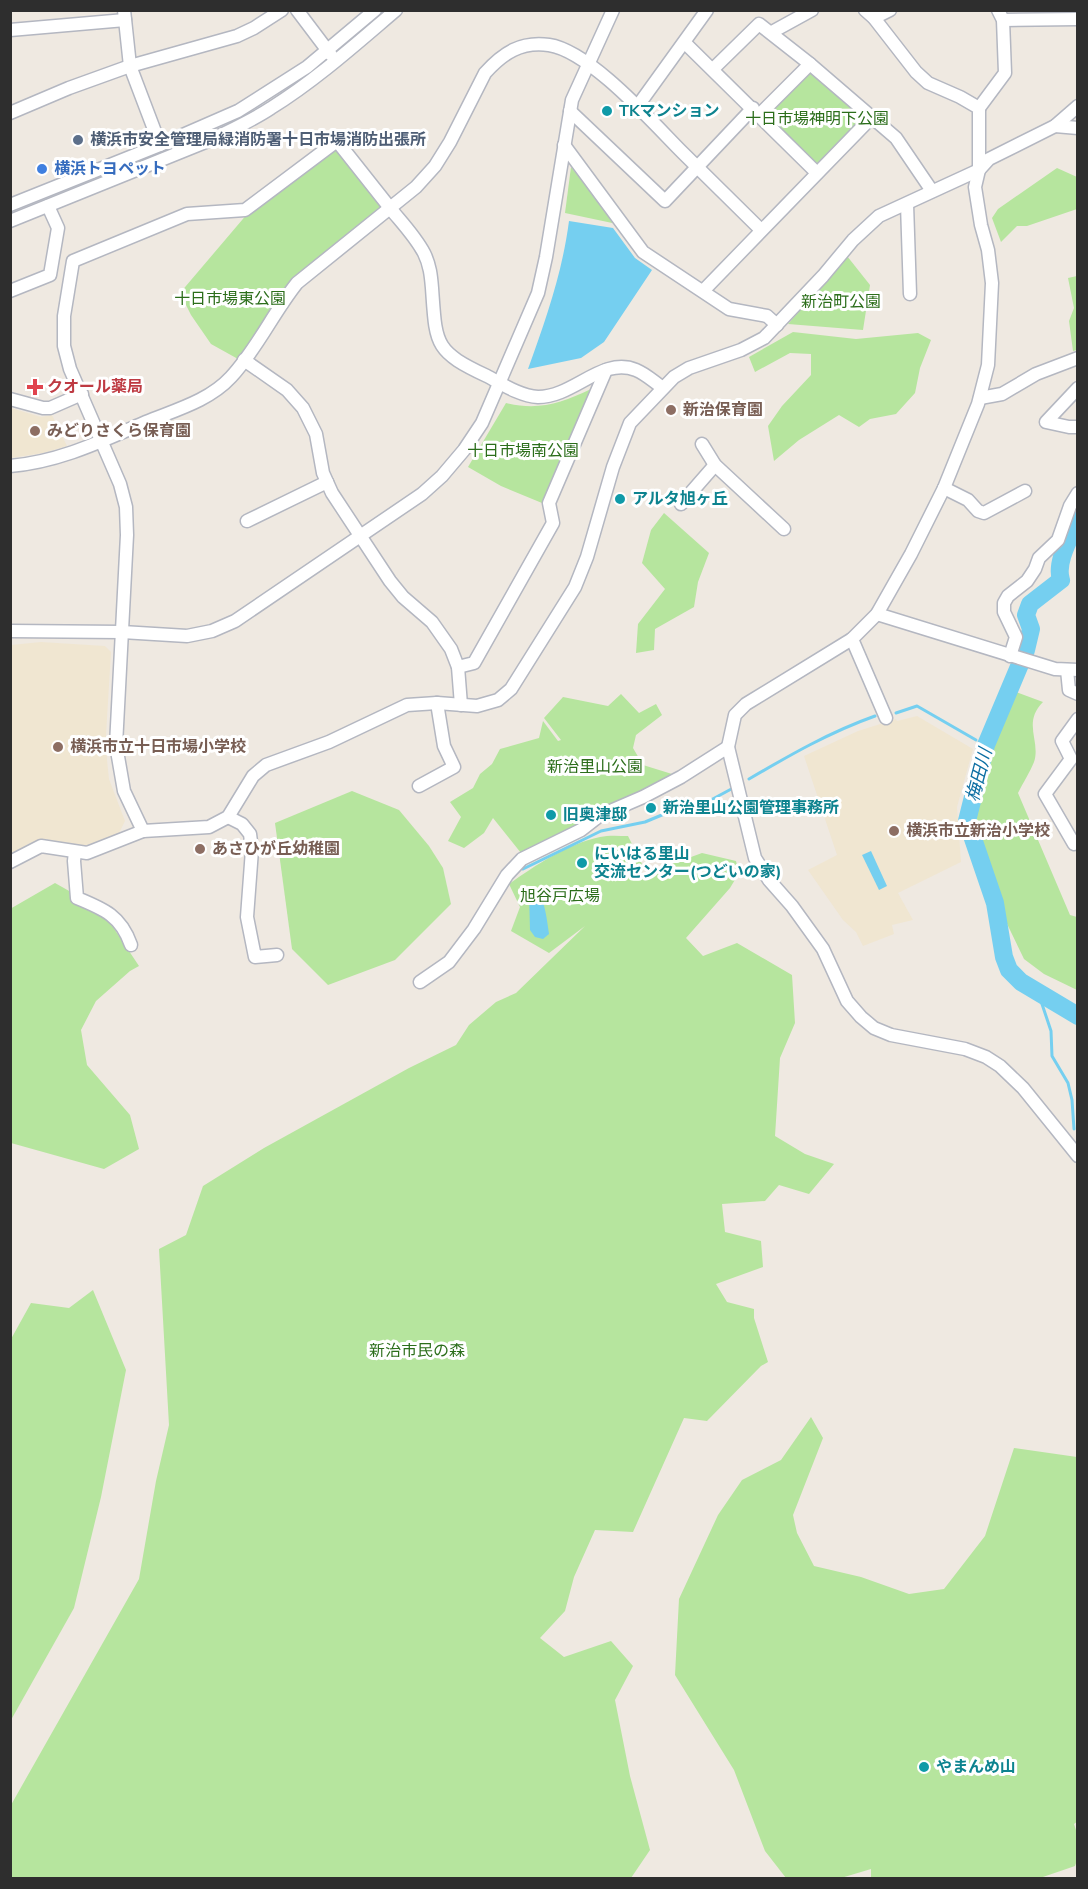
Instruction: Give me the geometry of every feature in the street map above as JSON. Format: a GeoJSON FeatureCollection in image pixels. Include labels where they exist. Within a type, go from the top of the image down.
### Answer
{"type":"FeatureCollection","features":[{"type":"Feature","properties":{"kind":"street"},"geometry":{"type":"LineString","coordinates":[[10,113],[130,66],[237,36],[282,10]]}},
{"type":"Feature","properties":{"kind":"street"},"geometry":{"type":"LineString","coordinates":[[297,10],[336,61]]}},
{"type":"Feature","properties":{"kind":"street"},"geometry":{"type":"LineString","coordinates":[[10,205],[238,111],[280,85],[327,51],[375,10]]}},
{"type":"Feature","properties":{"kind":"street"},"geometry":{"type":"LineString","coordinates":[[10,221],[213,139],[244,123],[290,95],[336,61],[396,10]]}},
{"type":"Feature","properties":{"kind":"street"},"geometry":{"type":"LineString","coordinates":[[10,632],[122,632],[187,636],[212,631],[235,621],[361,537],[422,494],[442,476],[464,450],[482,423],[538,293],[572,100],[613,10]]}},
{"type":"Feature","properties":{"kind":"street"},"geometry":{"type":"LineString","coordinates":[[637,107],[707,10]]}},
{"type":"Feature","properties":{"kind":"street"},"geometry":{"type":"LineString","coordinates":[[772,32],[812,10]]}},
{"type":"Feature","properties":{"kind":"street"},"geometry":{"type":"LineString","coordinates":[[890,10],[870,14],[902,55],[928,83],[979,108]]}},
{"type":"Feature","properties":{"kind":"street"},"geometry":{"type":"LineString","coordinates":[[10,30],[124,15],[130,66],[160,145]]}},
{"type":"Feature","properties":{"kind":"street"},"geometry":{"type":"LineString","coordinates":[[1077,19],[1000,15],[1005,73],[979,108],[979,170],[975,187],[981,225],[988,250],[992,283],[988,365],[980,398],[944,488],[911,554],[877,614],[852,639],[746,704],[735,715],[728,747],[755,858],[769,880],[824,949],[847,1001],[874,1028],[891,1035],[965,1049],[986,1057],[1000,1066],[1023,1088],[1077,1156]]}},
{"type":"Feature","properties":{"kind":"street"},"geometry":{"type":"LineString","coordinates":[[712,69],[759,24],[772,32],[872,117],[903,147],[932,191]]}},
{"type":"Feature","properties":{"kind":"street"},"geometry":{"type":"LineString","coordinates":[[685,43],[818,173]]}},
{"type":"Feature","properties":{"kind":"street"},"geometry":{"type":"LineString","coordinates":[[10,466],[48,461],[70,454],[204,398],[230,378],[297,283],[416,187],[435,166],[485,73],[496,60],[515,47],[534,44],[551,45],[588,63],[637,107],[761,230]]}},
{"type":"Feature","properties":{"kind":"street"},"geometry":{"type":"LineString","coordinates":[[570,111],[665,201],[756,112],[810,64]]}},
{"type":"Feature","properties":{"kind":"street"},"geometry":{"type":"LineString","coordinates":[[10,862],[41,846],[87,854],[143,831],[209,827],[228,817],[253,776],[266,765],[329,742],[406,705],[437,703],[477,706],[498,700],[510,689],[575,587],[587,557],[613,467],[630,423],[663,388],[674,377],[689,368],[741,350],[764,338],[879,216],[979,170],[989,159],[1055,126],[1077,106]]}},
{"type":"Feature","properties":{"kind":"street"},"geometry":{"type":"LineString","coordinates":[[703,291],[872,117]]}},
{"type":"Feature","properties":{"kind":"street"},"geometry":{"type":"LineString","coordinates":[[1055,126],[1077,128]]}},
{"type":"Feature","properties":{"kind":"street"},"geometry":{"type":"LineString","coordinates":[[143,831],[124,791],[116,745],[127,535],[126,507],[120,484],[70,369],[64,346],[64,316],[73,261],[187,214],[245,210],[337,141],[418,243],[430,269],[438,339],[446,353],[457,362],[523,394],[538,397],[578,386],[601,371],[624,366],[638,371],[663,388]]}},
{"type":"Feature","properties":{"kind":"street"},"geometry":{"type":"LineString","coordinates":[[564,145],[643,252],[729,309],[767,316],[777,325]]}},
{"type":"Feature","properties":{"kind":"street"},"geometry":{"type":"LineString","coordinates":[[85,175],[91,189]]}},
{"type":"Feature","properties":{"kind":"street"},"geometry":{"type":"LineString","coordinates":[[907,204],[910,294]]}},
{"type":"Feature","properties":{"kind":"street"},"geometry":{"type":"LineString","coordinates":[[10,291],[50,275],[58,228],[48,206]]}},
{"type":"Feature","properties":{"kind":"street"},"geometry":{"type":"LineString","coordinates":[[980,398],[1002,394],[1036,374],[1077,358]]}},
{"type":"Feature","properties":{"kind":"street"},"geometry":{"type":"LineString","coordinates":[[244,360],[287,390],[303,408],[316,434],[327,482],[332,493],[403,597],[441,632],[451,649],[458,667],[461,705]]}},
{"type":"Feature","properties":{"kind":"street"},"geometry":{"type":"LineString","coordinates":[[458,667],[474,663],[553,523],[549,503],[606,370]]}},
{"type":"Feature","properties":{"kind":"street"},"geometry":{"type":"LineString","coordinates":[[1071,429],[1046,422],[1077,388]]}},
{"type":"Feature","properties":{"kind":"street"},"geometry":{"type":"LineString","coordinates":[[10,399],[50,408],[82,394]]}},
{"type":"Feature","properties":{"kind":"street"},"geometry":{"type":"LineString","coordinates":[[702,444],[715,465],[784,529]]}},
{"type":"Feature","properties":{"kind":"street"},"geometry":{"type":"LineString","coordinates":[[681,504],[715,465]]}},
{"type":"Feature","properties":{"kind":"street"},"geometry":{"type":"LineString","coordinates":[[247,521],[327,482]]}},
{"type":"Feature","properties":{"kind":"street"},"geometry":{"type":"LineString","coordinates":[[944,488],[968,500],[978,511],[984,513],[1025,491]]}},
{"type":"Feature","properties":{"kind":"street"},"geometry":{"type":"LineString","coordinates":[[1011,656],[1016,637],[1004,612],[1004,603],[1027,581],[1039,558],[1058,540],[1077,493]]}},
{"type":"Feature","properties":{"kind":"street"},"geometry":{"type":"LineString","coordinates":[[877,614],[1054,669],[1072,670],[1069,690],[1077,694]]}},
{"type":"Feature","properties":{"kind":"street"},"geometry":{"type":"LineString","coordinates":[[852,639],[886,718]]}},
{"type":"Feature","properties":{"kind":"street"},"geometry":{"type":"LineString","coordinates":[[419,786],[454,767],[444,746],[437,703]]}},
{"type":"Feature","properties":{"kind":"street"},"geometry":{"type":"LineString","coordinates":[[1077,719],[1062,741],[1071,759],[1045,795],[1074,844],[1077,841]]}},
{"type":"Feature","properties":{"kind":"street"},"geometry":{"type":"LineString","coordinates":[[420,982],[449,962],[474,929],[507,875],[522,859],[581,830],[599,816],[681,777],[728,747]]}},
{"type":"Feature","properties":{"kind":"street"},"geometry":{"type":"LineString","coordinates":[[228,817],[242,824],[250,834],[252,850],[248,917],[255,957],[277,955]]}},
{"type":"Feature","properties":{"kind":"street"},"geometry":{"type":"LineString","coordinates":[[75,852],[77,898],[106,910],[126,933],[130,945]]}},
{"type":"Feature","properties":{"kind":"shaded area","name":"みどりさくら保育園"},"geometry":{"type":"Polygon","coordinates":[[[11,408],[41,417],[52,415],[67,446],[43,453],[11,458],[11,408]]]}},
{"type":"Feature","properties":{"kind":"shaded area","name":"横浜市立十日市場小学校"},"geometry":{"type":"Polygon","coordinates":[[[41,642],[105,646],[111,652],[106,735],[107,760],[109,779],[125,821],[119,833],[88,845],[45,839],[30,843],[11,854],[11,645],[41,642]]]}},
{"type":"Feature","properties":{"kind":"shaded area","name":"横浜市立新治小学校"},"geometry":{"type":"Polygon","coordinates":[[[917,716],[973,749],[957,807],[961,862],[898,893],[913,920],[892,925],[894,934],[863,946],[856,932],[843,920],[808,870],[837,855],[804,756],[858,731],[896,719],[897,721],[917,716]]]}},
{"type":"Feature","properties":{"kind":"green space","name":"十日市場神明下公園"},"geometry":{"type":"Polygon","coordinates":[[[807,71],[813,73],[864,115],[864,119],[821,164],[815,162],[767,117],[767,112],[807,71]]]}},
{"type":"Feature","properties":{"kind":"green space","name":"十日市場東公園"},"geometry":{"type":"Polygon","coordinates":[[[336,146],[384,208],[289,285],[238,359],[211,344],[191,315],[180,293],[248,213],[336,146]]]}},
{"type":"Feature","properties":{"kind":"green space"},"geometry":{"type":"Polygon","coordinates":[[[571,167],[617,224],[565,213],[571,167]]]}},
{"type":"Feature","properties":{"kind":"green space"},"geometry":{"type":"Polygon","coordinates":[[[1057,168],[1077,177],[1077,209],[1027,226],[1017,226],[1001,242],[992,218],[998,209],[1057,168]]]}},
{"type":"Feature","properties":{"kind":"green space","name":"新治町公園"},"geometry":{"type":"Polygon","coordinates":[[[847,256],[870,285],[863,330],[788,324],[847,256]]]}},
{"type":"Feature","properties":{"kind":"green space"},"geometry":{"type":"Polygon","coordinates":[[[1077,276],[1077,350],[1073,351],[1069,321],[1074,308],[1068,278],[1077,276]]]}},
{"type":"Feature","properties":{"kind":"green space"},"geometry":{"type":"Polygon","coordinates":[[[793,332],[856,339],[918,333],[931,340],[920,368],[915,393],[896,414],[870,419],[859,427],[839,415],[799,440],[774,461],[768,426],[782,406],[811,375],[811,354],[790,353],[755,372],[749,357],[793,332]]]}},
{"type":"Feature","properties":{"kind":"green space","name":"十日市場南公園"},"geometry":{"type":"Polygon","coordinates":[[[591,389],[542,503],[501,486],[468,467],[506,403],[539,406],[570,398],[591,389]]]}},
{"type":"Feature","properties":{"kind":"green space"},"geometry":{"type":"Polygon","coordinates":[[[664,513],[709,553],[698,582],[694,607],[655,629],[654,650],[636,653],[638,624],[665,589],[642,563],[651,530],[664,513]]]}},
{"type":"Feature","properties":{"kind":"green space"},"geometry":{"type":"Polygon","coordinates":[[[1016,692],[1043,702],[1034,717],[1036,754],[1034,762],[1018,793],[1070,915],[1077,917],[1077,990],[1044,974],[1024,959],[979,866],[967,800],[1016,692]]]}},
{"type":"Feature","properties":{"kind":"green space","name":"新治里山公園"},"geometry":{"type":"Polygon","coordinates":[[[621,694],[639,713],[656,704],[662,715],[636,735],[633,748],[643,765],[672,774],[664,783],[600,810],[570,829],[521,853],[493,818],[484,833],[464,848],[448,841],[461,817],[450,802],[473,788],[480,774],[492,764],[500,749],[539,738],[543,721],[558,741],[561,740],[544,718],[563,697],[608,706],[621,694]]]}},
{"type":"Feature","properties":{"kind":"green space"},"geometry":{"type":"Polygon","coordinates":[[[352,791],[399,810],[429,846],[443,868],[451,904],[395,960],[328,985],[292,949],[275,823],[352,791]]]}},
{"type":"Feature","properties":{"kind":"green space","name":"新治市民の森"},"geometry":{"type":"Polygon","coordinates":[[[603,836],[628,836],[644,868],[639,876],[702,853],[736,861],[739,873],[730,888],[686,938],[703,956],[737,943],[792,975],[795,1023],[780,1058],[775,1136],[805,1154],[834,1164],[809,1194],[779,1185],[765,1201],[722,1204],[725,1232],[761,1241],[763,1267],[716,1284],[727,1302],[754,1309],[754,1318],[768,1362],[761,1366],[707,1421],[684,1418],[633,1532],[595,1530],[574,1577],[565,1611],[540,1638],[564,1657],[611,1641],[633,1666],[615,1700],[630,1776],[650,1850],[631,1878],[11,1878],[11,1805],[139,1579],[156,1481],[169,1425],[159,1249],[186,1235],[203,1186],[264,1148],[409,1068],[456,1045],[469,1025],[496,1002],[516,993],[585,926],[549,953],[511,931],[520,907],[509,884],[564,850],[588,840],[603,836]]]}},
{"type":"Feature","properties":{"kind":"green space"},"geometry":{"type":"Polygon","coordinates":[[[55,883],[101,909],[139,966],[130,971],[96,1001],[81,1030],[87,1065],[130,1115],[139,1149],[104,1169],[11,1143],[10,909],[55,883]]]}},
{"type":"Feature","properties":{"kind":"green space"},"geometry":{"type":"Polygon","coordinates":[[[93,1290],[126,1370],[101,1497],[74,1608],[11,1720],[11,1339],[31,1303],[69,1308],[93,1290]]]}},
{"type":"Feature","properties":{"kind":"green space"},"geometry":{"type":"Polygon","coordinates":[[[811,1417],[823,1438],[793,1515],[797,1533],[814,1566],[861,1577],[909,1594],[944,1589],[985,1536],[1014,1448],[1077,1457],[1078,1821],[1074,1824],[1078,1856],[1075,1866],[1040,1878],[871,1878],[871,1869],[841,1878],[786,1878],[765,1851],[734,1770],[675,1675],[679,1599],[718,1515],[742,1480],[781,1460],[811,1417]]]}},
{"type":"Feature","properties":{"kind":"water"},"geometry":{"type":"Polygon","coordinates":[[[569,221],[613,228],[635,258],[652,270],[604,342],[581,358],[528,369],[558,278],[569,221]]]}},
{"type":"Feature","properties":{"kind":"water"},"geometry":{"type":"Polygon","coordinates":[[[871,851],[887,886],[879,890],[862,855],[871,851]]]}},
{"type":"Feature","properties":{"kind":"water"},"geometry":{"type":"Polygon","coordinates":[[[537,889],[544,905],[549,934],[543,939],[535,937],[530,930],[529,892],[537,889]]]}},
{"type":"Feature","properties":{"kind":"waterway","name":"梅田川"},"geometry":{"type":"LineString","coordinates":[[1078,519],[1062,557],[1061,580],[1030,604],[1026,615],[1031,629],[1026,650],[986,745],[967,821],[995,903],[1004,957],[1009,970],[1021,982],[1078,1016]]}},
{"type":"Feature","properties":{"kind":"waterway"},"geometry":{"type":"LineString","coordinates":[[896,713],[917,706],[976,740]]}},
{"type":"Feature","properties":{"kind":"waterway"},"geometry":{"type":"LineString","coordinates":[[749,779],[826,737],[875,716]]}},
{"type":"Feature","properties":{"kind":"waterway"},"geometry":{"type":"LineString","coordinates":[[523,869],[601,831],[645,822],[669,812],[696,808],[735,787]]}},
{"type":"Feature","properties":{"kind":"waterway"},"geometry":{"type":"LineString","coordinates":[[1039,995],[1051,1031],[1052,1056],[1068,1083],[1074,1129]]}},
{"type":"Feature","properties":{"kind":"place","name":"TKマンション"},"geometry":{"type":"Point","coordinates":[607,111]}},
{"type":"Feature","properties":{"kind":"place","name":"横浜市安全管理局緑消防署十日市場消防出張所"},"geometry":{"type":"Point","coordinates":[78,140]}},
{"type":"Feature","properties":{"kind":"place","name":"横浜トヨペット"},"geometry":{"type":"Point","coordinates":[42,169]}},
{"type":"Feature","properties":{"kind":"place","name":"クオール薬局"},"geometry":{"type":"Point","coordinates":[35,387]}},
{"type":"Feature","properties":{"kind":"place","name":"新治保育園"},"geometry":{"type":"Point","coordinates":[671,410]}},
{"type":"Feature","properties":{"kind":"place","name":"みどりさくら保育園"},"geometry":{"type":"Point","coordinates":[35,431]}},
{"type":"Feature","properties":{"kind":"place","name":"アルタ旭ヶ丘"},"geometry":{"type":"Point","coordinates":[620,499]}},
{"type":"Feature","properties":{"kind":"place","name":"横浜市立十日市場小学校"},"geometry":{"type":"Point","coordinates":[58,747]}},
{"type":"Feature","properties":{"kind":"place","name":"新治里山公園管理事務所"},"geometry":{"type":"Point","coordinates":[651,808]}},
{"type":"Feature","properties":{"kind":"place","name":"旧奥津邸"},"geometry":{"type":"Point","coordinates":[551,815]}},
{"type":"Feature","properties":{"kind":"place","name":"横浜市立新治小学校"},"geometry":{"type":"Point","coordinates":[894,831]}},
{"type":"Feature","properties":{"kind":"place","name":"あさひが丘幼稚園"},"geometry":{"type":"Point","coordinates":[200,849]}},
{"type":"Feature","properties":{"kind":"place","name":"にいはる里山 交流センター(つどいの家)"},"geometry":{"type":"Point","coordinates":[582,863]}},
{"type":"Feature","properties":{"kind":"place","name":"やまんめ山"},"geometry":{"type":"Point","coordinates":[924,1767]}},
{"type":"Feature","properties":{"kind":"park label","name":"旭谷戸広場"},"geometry":{"type":"Point","coordinates":[560,896]}}]}
